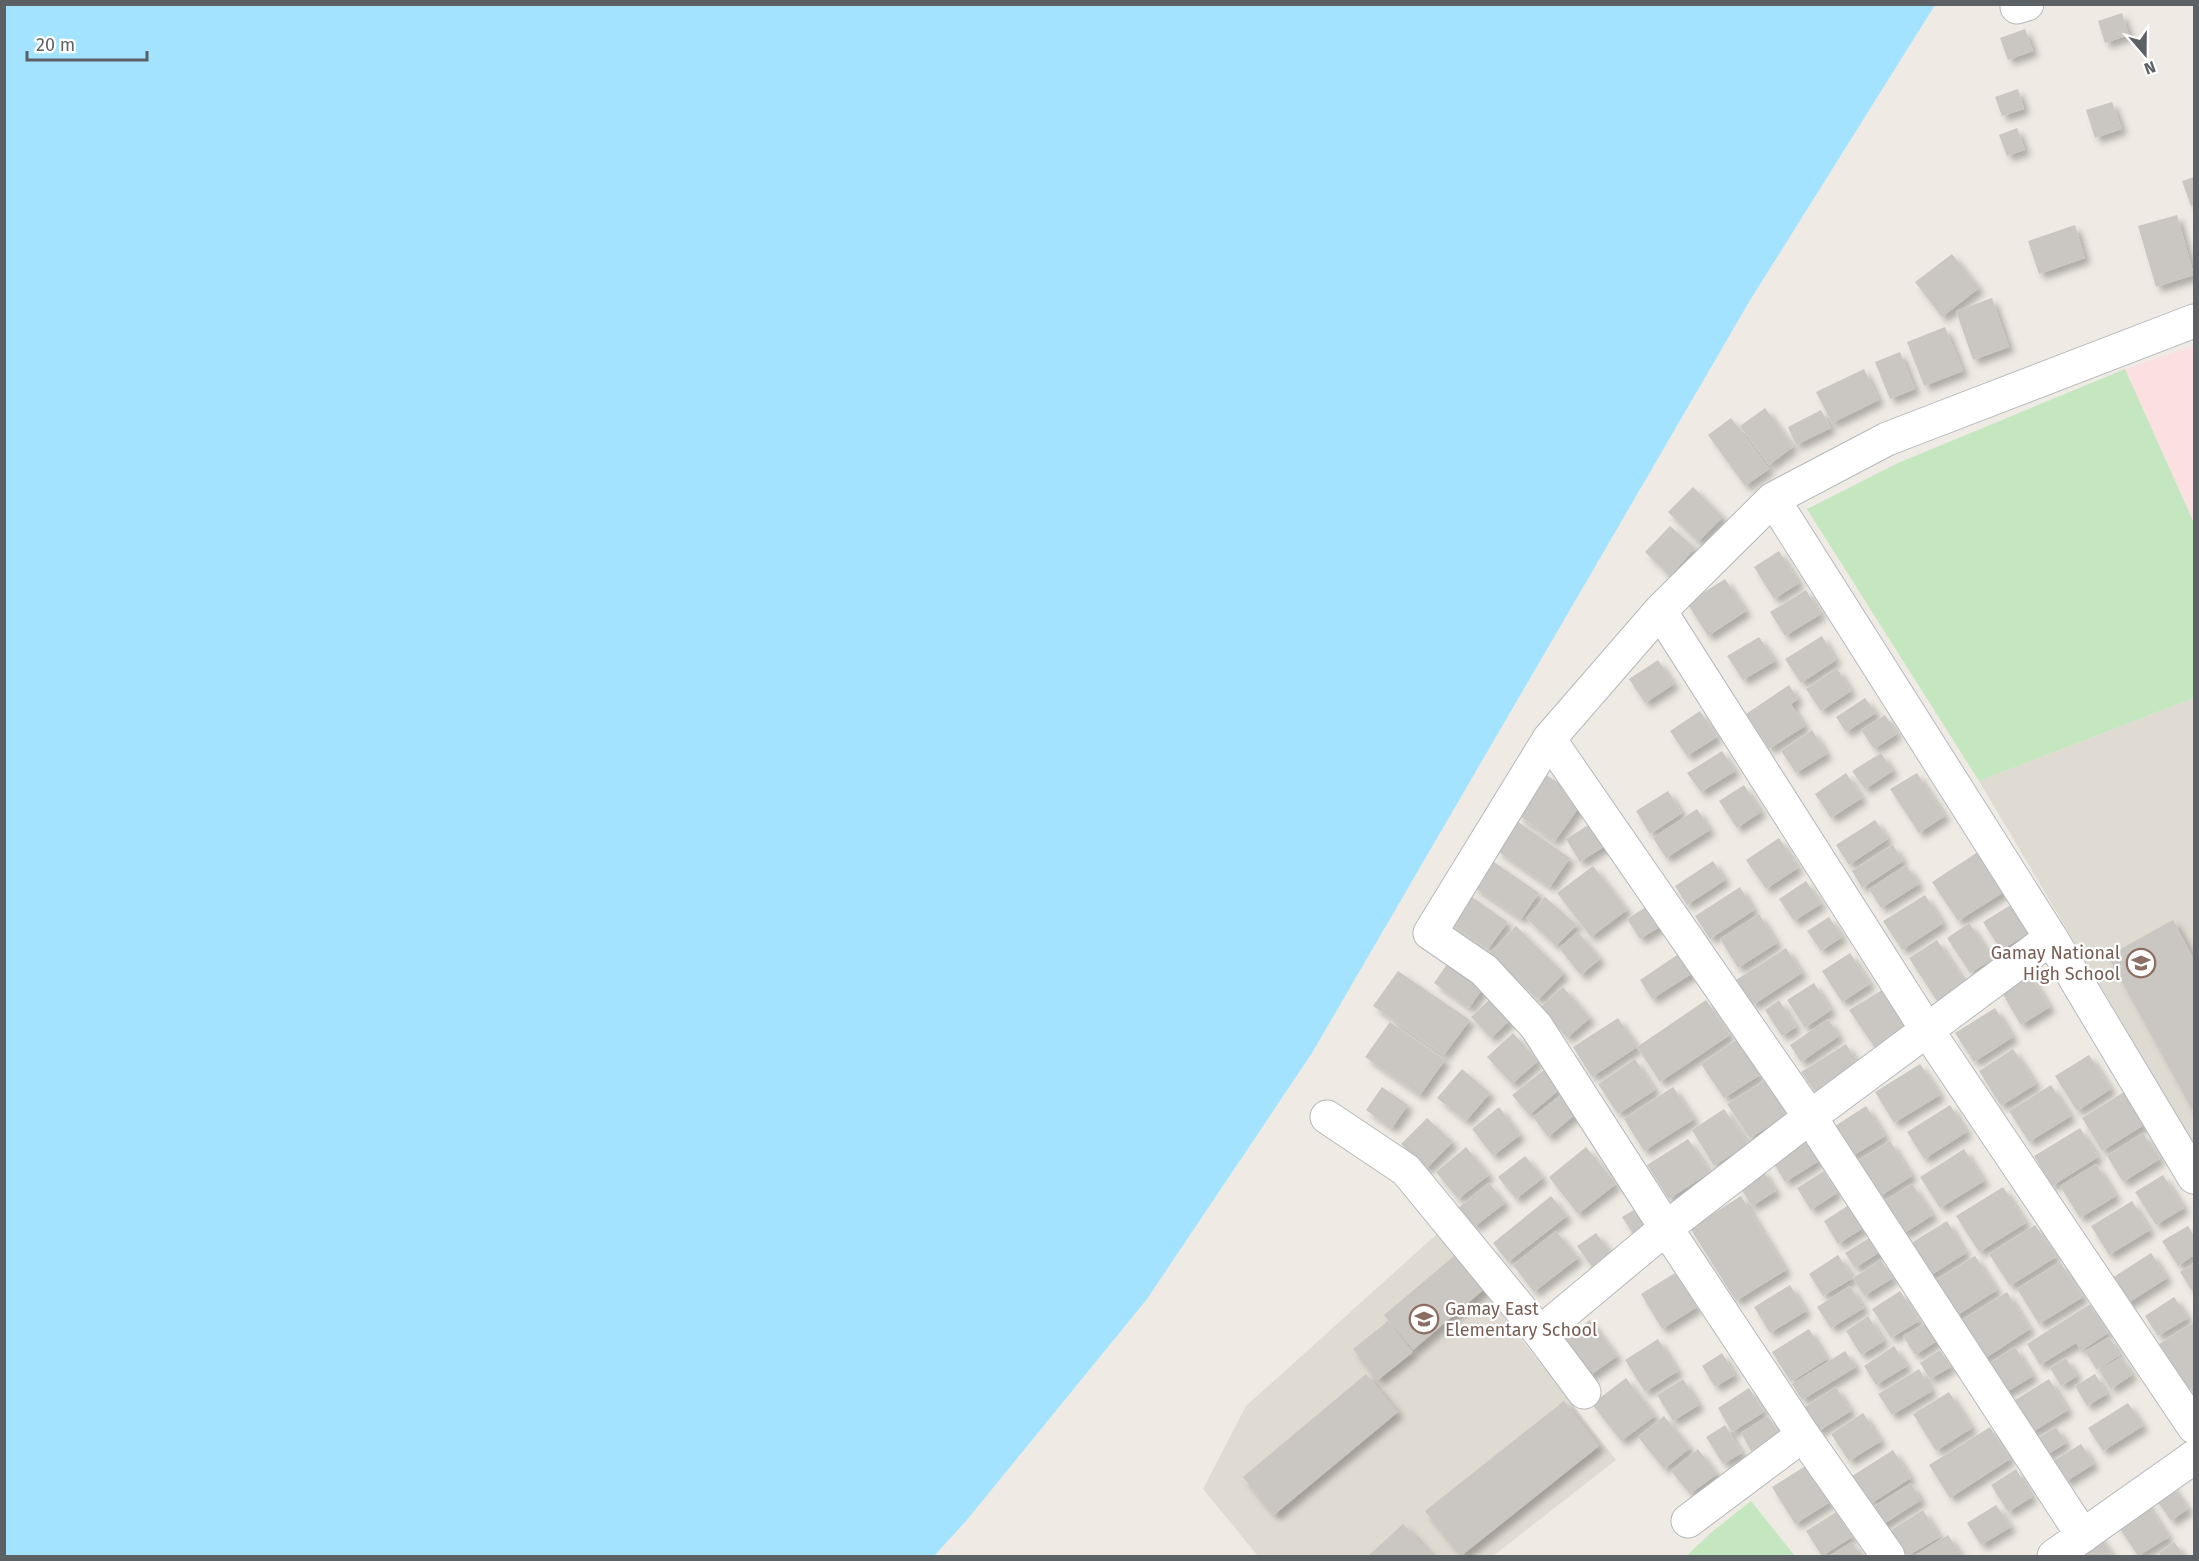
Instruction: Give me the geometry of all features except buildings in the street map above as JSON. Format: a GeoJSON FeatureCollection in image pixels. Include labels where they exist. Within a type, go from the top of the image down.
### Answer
{"type":"FeatureCollection","features":[{"type":"Feature","properties":{"kind":"street"},"geometry":{"type":"LineString","coordinates":[[1888,1557],[1803,1436],[1536,1026],[1484,970],[1430,933],[1549,739],[1660,611],[1773,499],[1887,439],[2194,321]]}},
{"type":"Feature","properties":{"kind":"street"},"geometry":{"type":"LineString","coordinates":[[1773,499],[2051,938],[2194,1177]]}},
{"type":"Feature","properties":{"kind":"street"},"geometry":{"type":"LineString","coordinates":[[1660,611],[1927,1030],[2194,1427]]}},
{"type":"Feature","properties":{"kind":"street"},"geometry":{"type":"LineString","coordinates":[[1549,739],[1809,1117],[2083,1536]]}},
{"type":"Feature","properties":{"kind":"street"},"geometry":{"type":"LineString","coordinates":[[1540,1333],[1666,1228],[1809,1117],[2051,938]]}},
{"type":"Feature","properties":{"kind":"street"},"geometry":{"type":"LineString","coordinates":[[1327,1117],[1406,1170],[1540,1333],[1584,1392]]}},
{"type":"Feature","properties":{"kind":"street"},"geometry":{"type":"LineString","coordinates":[[1688,1521],[1803,1436]]}},
{"type":"Feature","properties":{"kind":"street"},"geometry":{"type":"LineString","coordinates":[[2054,1557],[2194,1457]]}},
{"type":"Feature","properties":{"kind":"shaded area"},"geometry":{"type":"Polygon","coordinates":[[[2194,346],[2194,523],[2125,369],[2194,346]]]}},
{"type":"Feature","properties":{"kind":"shaded area","name":"Gamay National High School"},"geometry":{"type":"Polygon","coordinates":[[[2194,698],[2194,1144],[1979,781],[2194,698]]]}},
{"type":"Feature","properties":{"kind":"shaded area","name":"Gamay East Elementary School"},"geometry":{"type":"Polygon","coordinates":[[[1438,1233],[1616,1460],[1493,1556],[1258,1556],[1203,1489],[1246,1406],[1438,1233]]]}},
{"type":"Feature","properties":{"kind":"green space"},"geometry":{"type":"Polygon","coordinates":[[[2125,369],[2194,523],[2194,698],[1979,781],[1807,509],[1898,463],[2125,369]]]}},
{"type":"Feature","properties":{"kind":"green space"},"geometry":{"type":"Polygon","coordinates":[[[1751,1501],[1795,1556],[1686,1556],[1713,1531],[1751,1501]]]}},
{"type":"Feature","properties":{"kind":"water"},"geometry":{"type":"Polygon","coordinates":[[[5,4],[1935,5],[1749,302],[1312,1053],[1147,1299],[966,1521],[934,1556],[5,1556],[5,4]]]}},
{"type":"Feature","properties":{"kind":"place","name":"Gamay National High School"},"geometry":{"type":"Point","coordinates":[2141,963]}},
{"type":"Feature","properties":{"kind":"place","name":"Gamay East Elementary School"},"geometry":{"type":"Point","coordinates":[1424,1319]}}]}
